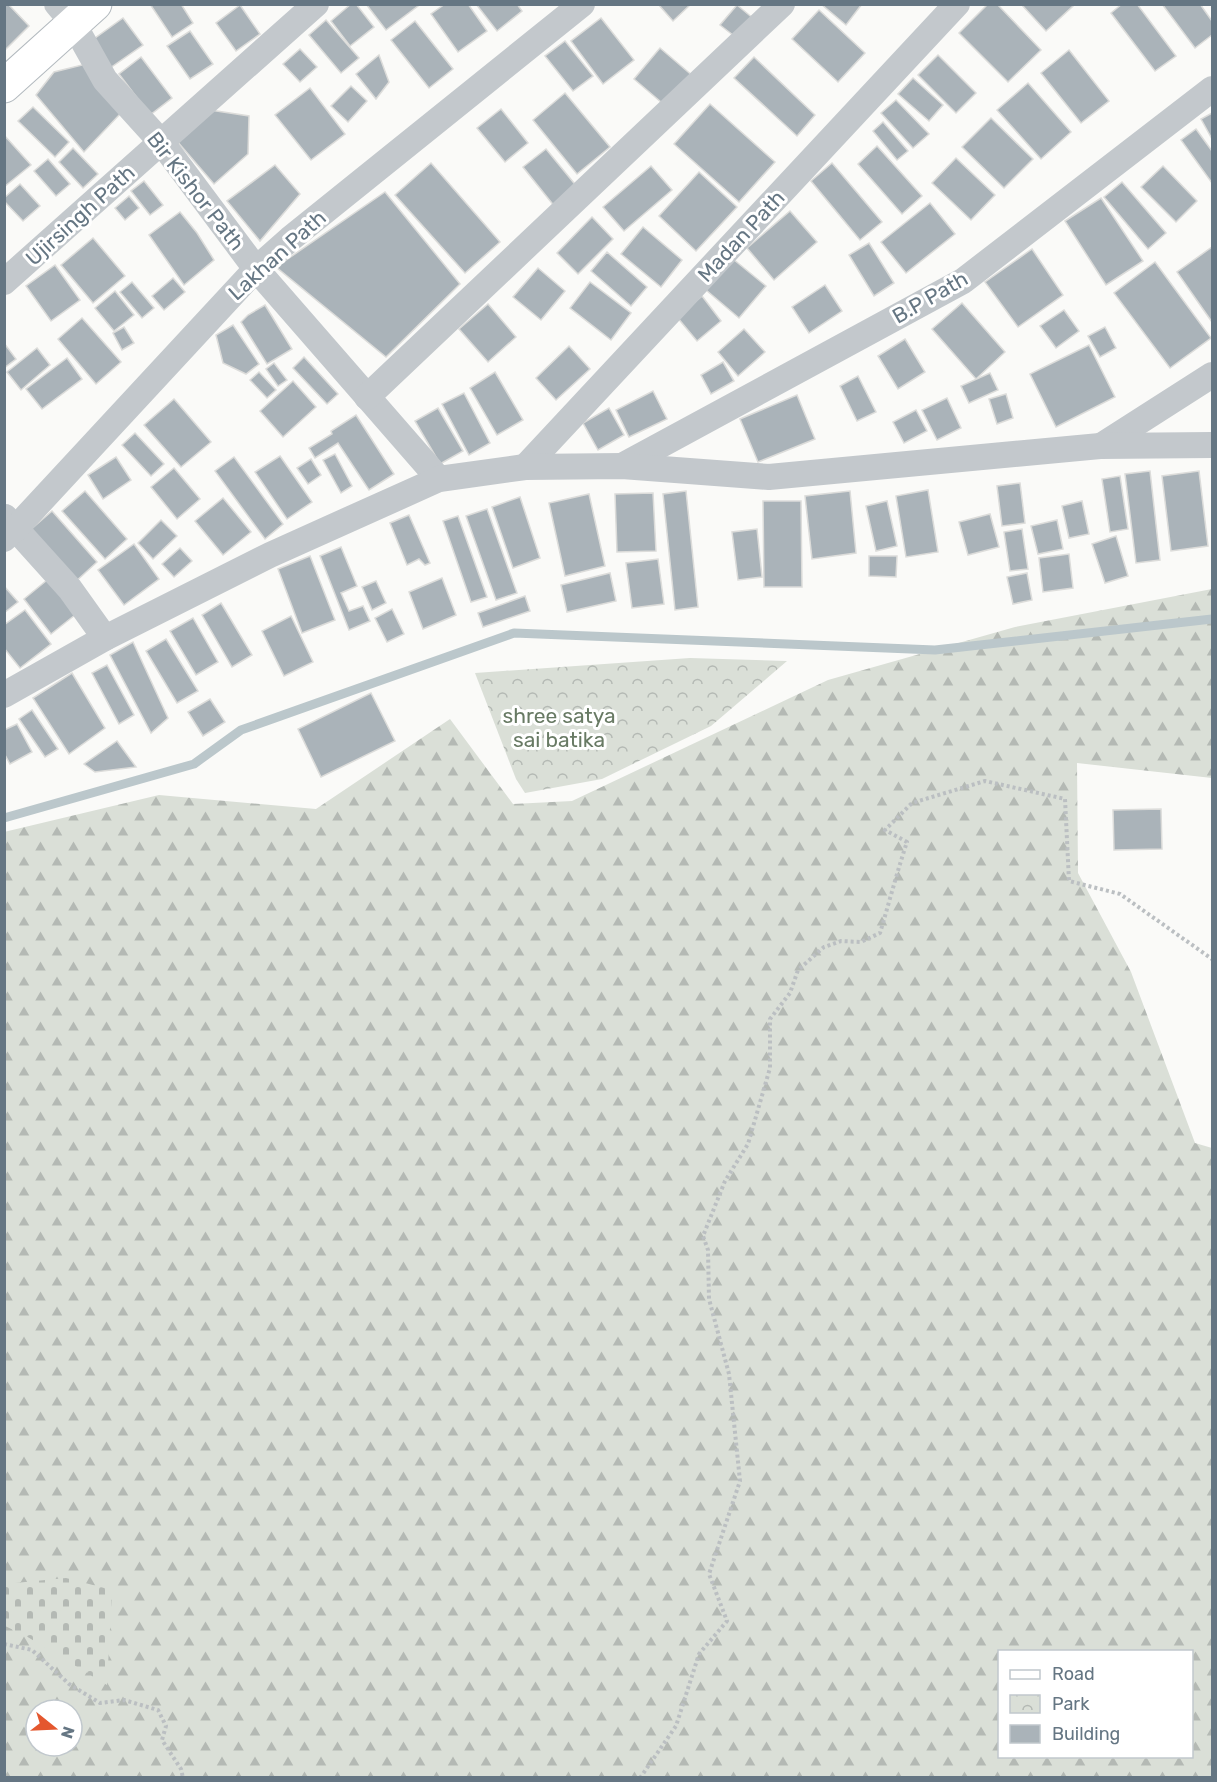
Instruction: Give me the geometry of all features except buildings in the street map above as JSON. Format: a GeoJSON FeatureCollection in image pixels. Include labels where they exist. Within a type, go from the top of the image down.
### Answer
{"type":"FeatureCollection","features":[{"type":"Feature","properties":{"kind":"street","name":"Ujirsingh Path"},"geometry":{"type":"LineString","coordinates":[[4,282],[316,4]]}},
{"type":"Feature","properties":{"kind":"street","name":"Lakhan Path"},"geometry":{"type":"LineString","coordinates":[[8,528],[256,269],[582,4]]}},
{"type":"Feature","properties":{"kind":"street"},"geometry":{"type":"LineString","coordinates":[[367,398],[782,4]]}},
{"type":"Feature","properties":{"kind":"street","name":"Madan Path"},"geometry":{"type":"LineString","coordinates":[[525,467],[957,4]]}},
{"type":"Feature","properties":{"kind":"street","name":"Bir Kishor Path"},"geometry":{"type":"LineString","coordinates":[[75,11],[105,80],[162,143],[256,269],[440,479]]}},
{"type":"Feature","properties":{"kind":"street"},"geometry":{"type":"LineString","coordinates":[[4,86],[75,11]]}},
{"type":"Feature","properties":{"kind":"street","name":"B.P Path"},"geometry":{"type":"LineString","coordinates":[[622,466],[963,281],[1212,89]]}},
{"type":"Feature","properties":{"kind":"street"},"geometry":{"type":"LineString","coordinates":[[1100,447],[1212,375]]}},
{"type":"Feature","properties":{"kind":"street"},"geometry":{"type":"LineString","coordinates":[[4,695],[105,638],[270,555],[440,479],[525,467],[622,466],[769,477],[1100,447],[1212,445]]}},
{"type":"Feature","properties":{"kind":"street"},"geometry":{"type":"LineString","coordinates":[[8,528],[70,589],[105,638]]}},
{"type":"Feature","properties":{"kind":"path"},"geometry":{"type":"LineString","coordinates":[[640,1778],[676,1726],[699,1654],[727,1621],[710,1574],[740,1481],[729,1374],[710,1299],[708,1250],[703,1236],[725,1181],[748,1144],[770,1068],[770,1019],[790,993],[798,970],[824,947],[841,942],[861,942],[880,933],[907,842],[885,830],[912,803],[985,781],[1065,799],[1069,881],[1120,894],[1212,959]]}},
{"type":"Feature","properties":{"kind":"path"},"geometry":{"type":"LineString","coordinates":[[4,1644],[32,1650],[69,1684],[100,1703],[124,1700],[158,1710],[166,1726],[162,1740],[181,1769],[183,1778]]}},
{"type":"Feature","properties":{"kind":"green space"},"geometry":{"type":"Polygon","coordinates":[[[1212,589],[1212,778],[1077,763],[1078,873],[1131,972],[1195,1143],[1212,1148],[1212,1777],[5,1777],[4,832],[159,795],[316,809],[450,719],[513,804],[572,801],[828,680],[1015,627],[1212,589]]]}},
{"type":"Feature","properties":{"kind":"green space","name":"shree satya sai batika"},"geometry":{"type":"Polygon","coordinates":[[[690,658],[787,661],[711,726],[602,779],[525,793],[516,779],[475,673],[690,658]]]}},
{"type":"Feature","properties":{"kind":"green space"},"geometry":{"type":"Polygon","coordinates":[[[66,1578],[112,1590],[107,1685],[26,1636],[5,1626],[5,1584],[66,1578]]]}},
{"type":"Feature","properties":{"kind":"waterway"},"geometry":{"type":"LineString","coordinates":[[4,818],[194,764],[241,730],[514,633],[935,650],[1212,619]]}}]}
